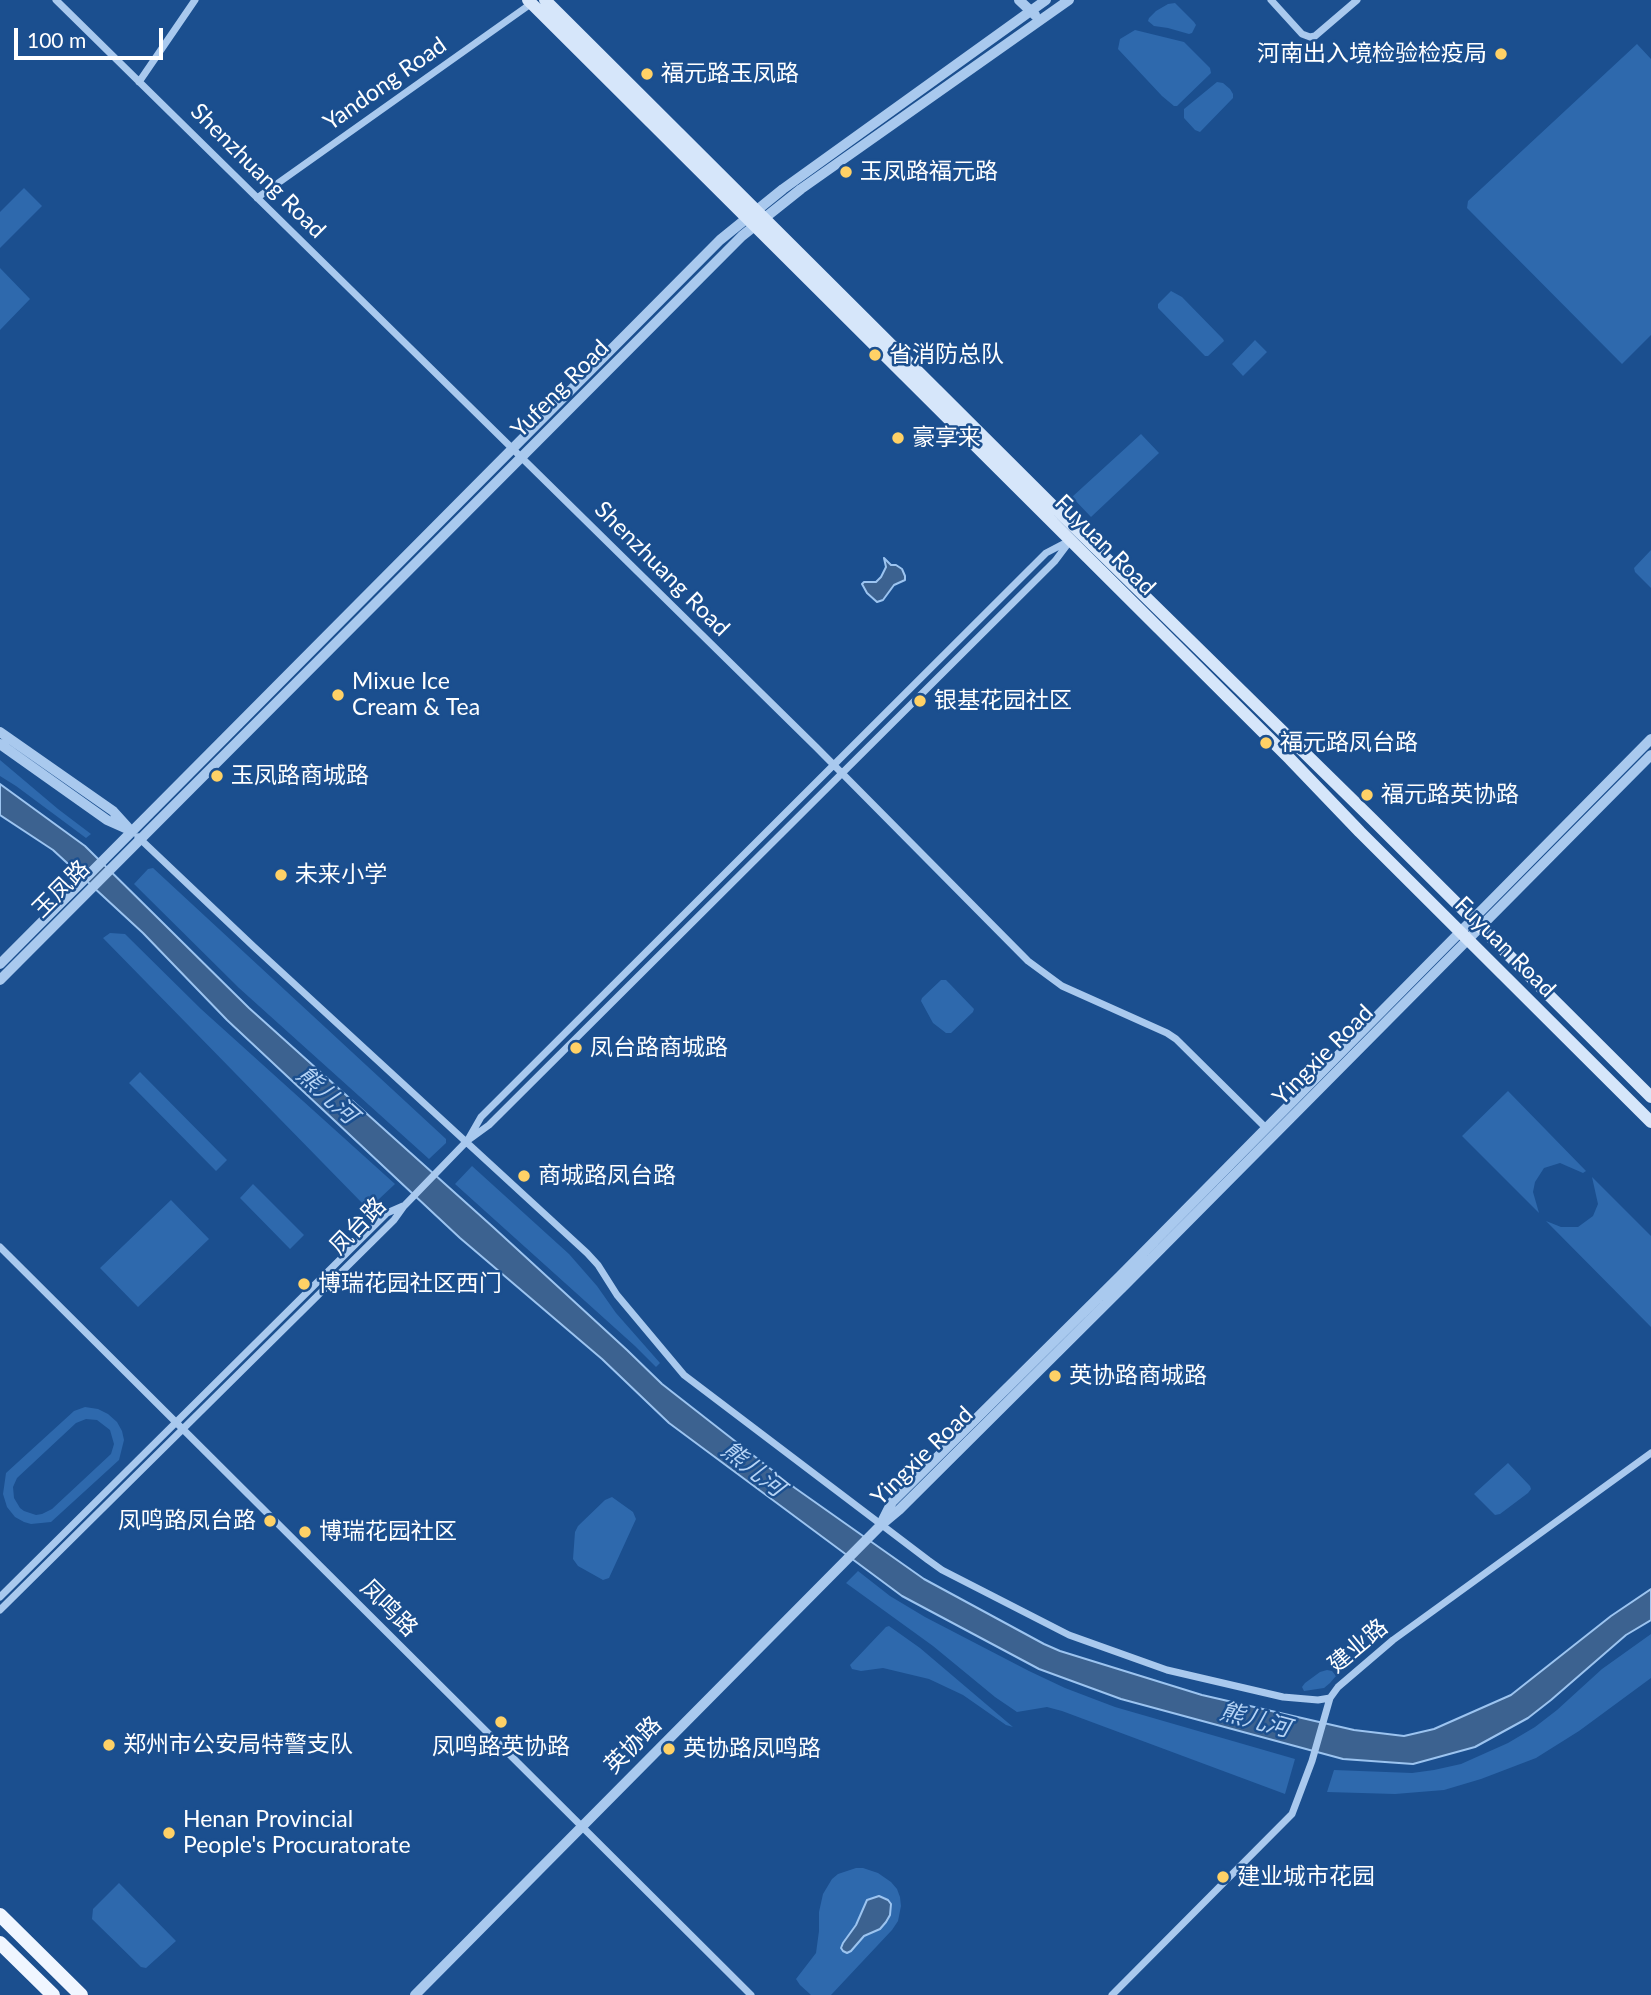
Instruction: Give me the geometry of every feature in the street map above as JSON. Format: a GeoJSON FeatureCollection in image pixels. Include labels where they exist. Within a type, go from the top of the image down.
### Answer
{"type":"FeatureCollection","features":[{"type":"Feature","properties":{"kind":"main road","name":"Fuyuan Road"},"geometry":{"type":"LineString","coordinates":[[545,0],[1070,541],[1651,1122]]}},
{"type":"Feature","properties":{"kind":"main road","name":"Fuyuan Road"},"geometry":{"type":"LineString","coordinates":[[531,1],[1056,509],[1651,1097]]}},
{"type":"Feature","properties":{"kind":"main road"},"geometry":{"type":"LineString","coordinates":[[0,1915],[80,1995]]}},
{"type":"Feature","properties":{"kind":"main road"},"geometry":{"type":"LineString","coordinates":[[0,1943],[52,1995]]}},
{"type":"Feature","properties":{"kind":"street","name":"Shenzhuang Road"},"geometry":{"type":"LineString","coordinates":[[56,0],[834,765],[1028,961],[1062,986],[1158,1027],[1176,1039],[1266,1128]]}},
{"type":"Feature","properties":{"kind":"street"},"geometry":{"type":"LineString","coordinates":[[139,82],[195,0]]}},
{"type":"Feature","properties":{"kind":"street"},"geometry":{"type":"LineString","coordinates":[[1019,0],[1038,4],[1044,17]]}},
{"type":"Feature","properties":{"kind":"street","name":"Yufeng Road"},"geometry":{"type":"LineString","coordinates":[[136,836],[512,449],[720,240],[811,182],[1069,0]]}},
{"type":"Feature","properties":{"kind":"street"},"geometry":{"type":"LineString","coordinates":[[1271,0],[1302,34],[1310,37],[1315,36],[1357,0]]}},
{"type":"Feature","properties":{"kind":"street","name":"Yandong Road"},"geometry":{"type":"LineString","coordinates":[[257,198],[531,1]]}},
{"type":"Feature","properties":{"kind":"street","name":"Yufeng Road"},"geometry":{"type":"LineString","coordinates":[[118,854],[521,457],[728,250],[755,218],[1038,4]]}},
{"type":"Feature","properties":{"kind":"street"},"geometry":{"type":"LineString","coordinates":[[467,1141],[481,1117],[1046,553],[1070,541]]}},
{"type":"Feature","properties":{"kind":"street"},"geometry":{"type":"LineString","coordinates":[[404,1206],[467,1141],[489,1125],[1055,561],[1070,541]]}},
{"type":"Feature","properties":{"kind":"street"},"geometry":{"type":"LineString","coordinates":[[0,732],[113,811],[253,946],[587,1253],[607,1277],[617,1295],[684,1376],[877,1528],[942,1570],[1069,1635],[1178,1673],[1283,1697],[1318,1700],[1329,1698]]}},
{"type":"Feature","properties":{"kind":"street","name":"Yingxie Road"},"geometry":{"type":"LineString","coordinates":[[877,1528],[900,1510],[1127,1283],[1651,739]]}},
{"type":"Feature","properties":{"kind":"street"},"geometry":{"type":"LineString","coordinates":[[0,744],[107,820],[136,836]]}},
{"type":"Feature","properties":{"kind":"street","name":"Yingxie Road"},"geometry":{"type":"LineString","coordinates":[[1476,923],[1651,755]]}},
{"type":"Feature","properties":{"kind":"street","name":"玉凤路"},"geometry":{"type":"LineString","coordinates":[[0,964],[118,854]]}},
{"type":"Feature","properties":{"kind":"street","name":"玉凤路"},"geometry":{"type":"LineString","coordinates":[[0,980],[77,894]]}},
{"type":"Feature","properties":{"kind":"street","name":"Yingxie Road"},"geometry":{"type":"LineString","coordinates":[[877,1528],[892,1502],[1266,1128],[1464,936]]}},
{"type":"Feature","properties":{"kind":"street","name":"凤台路"},"geometry":{"type":"LineString","coordinates":[[0,1597],[387,1213],[404,1206]]}},
{"type":"Feature","properties":{"kind":"street","name":"凤台路"},"geometry":{"type":"LineString","coordinates":[[0,1611],[394,1220],[404,1206]]}},
{"type":"Feature","properties":{"kind":"street","name":"凤鸣路"},"geometry":{"type":"LineString","coordinates":[[0,1247],[751,1995]]}},
{"type":"Feature","properties":{"kind":"street","name":"建业路"},"geometry":{"type":"LineString","coordinates":[[1112,1995],[1292,1814],[1312,1761],[1329,1698],[1338,1687],[1377,1652],[1651,1453]]}},
{"type":"Feature","properties":{"kind":"street","name":"英协路"},"geometry":{"type":"LineString","coordinates":[[415,1995],[877,1528]]}},
{"type":"Feature","properties":{"kind":"shaded area"},"geometry":{"type":"Polygon","coordinates":[[[1175,3],[1196,25],[1192,33],[1154,26],[1148,21],[1156,11],[1175,3]]]}},
{"type":"Feature","properties":{"kind":"shaded area"},"geometry":{"type":"Polygon","coordinates":[[[1135,30],[1184,42],[1210,68],[1211,73],[1174,106],[1118,49],[1120,39],[1135,30]]]}},
{"type":"Feature","properties":{"kind":"shaded area"},"geometry":{"type":"Polygon","coordinates":[[[1637,44],[1651,59],[1651,335],[1622,364],[1467,208],[1468,201],[1637,44]]]}},
{"type":"Feature","properties":{"kind":"shaded area"},"geometry":{"type":"Polygon","coordinates":[[[1217,82],[1230,89],[1233,98],[1200,132],[1184,118],[1184,109],[1217,82]]]}},
{"type":"Feature","properties":{"kind":"shaded area"},"geometry":{"type":"Polygon","coordinates":[[[24,188],[42,206],[0,248],[0,212],[24,188]]]}},
{"type":"Feature","properties":{"kind":"shaded area"},"geometry":{"type":"Polygon","coordinates":[[[0,268],[30,299],[0,330],[0,268]]]}},
{"type":"Feature","properties":{"kind":"shaded area"},"geometry":{"type":"Polygon","coordinates":[[[1171,291],[1182,297],[1223,339],[1208,356],[1158,308],[1158,304],[1171,291]]]}},
{"type":"Feature","properties":{"kind":"shaded area"},"geometry":{"type":"Polygon","coordinates":[[[1255,340],[1267,352],[1243,376],[1232,364],[1255,340]]]}},
{"type":"Feature","properties":{"kind":"shaded area"},"geometry":{"type":"Polygon","coordinates":[[[1141,434],[1159,453],[1091,517],[1072,497],[1141,434]]]}},
{"type":"Feature","properties":{"kind":"shaded area"},"geometry":{"type":"Polygon","coordinates":[[[1651,550],[1651,588],[1634,568],[1651,550]]]}},
{"type":"Feature","properties":{"kind":"shaded area"},"geometry":{"type":"Polygon","coordinates":[[[0,760],[91,834],[86,838],[0,776],[0,760]]]}},
{"type":"Feature","properties":{"kind":"shaded area"},"geometry":{"type":"Polygon","coordinates":[[[153,868],[446,1139],[446,1143],[429,1159],[239,988],[134,884],[148,869],[153,868]]]}},
{"type":"Feature","properties":{"kind":"shaded area"},"geometry":{"type":"Polygon","coordinates":[[[110,933],[125,934],[201,1009],[395,1184],[378,1200],[370,1201],[365,1206],[103,938],[110,933]]]}},
{"type":"Feature","properties":{"kind":"shaded area"},"geometry":{"type":"Polygon","coordinates":[[[941,980],[946,980],[974,1009],[951,1033],[946,1033],[933,1023],[921,1001],[941,980]]]}},
{"type":"Feature","properties":{"kind":"shaded area"},"geometry":{"type":"Polygon","coordinates":[[[140,1072],[227,1160],[216,1171],[129,1083],[140,1072]]]}},
{"type":"Feature","properties":{"kind":"shaded area"},"geometry":{"type":"Polygon","coordinates":[[[1508,1091],[1586,1171],[1583,1173],[1560,1163],[1544,1168],[1535,1182],[1533,1192],[1539,1213],[1462,1136],[1508,1091]]]}},
{"type":"Feature","properties":{"kind":"shaded area"},"geometry":{"type":"Polygon","coordinates":[[[472,1166],[569,1254],[660,1363],[656,1367],[455,1184],[472,1166]]]}},
{"type":"Feature","properties":{"kind":"shaded area"},"geometry":{"type":"Polygon","coordinates":[[[1592,1177],[1651,1236],[1651,1327],[1546,1221],[1561,1227],[1578,1227],[1593,1216],[1598,1204],[1592,1177]]]}},
{"type":"Feature","properties":{"kind":"shaded area"},"geometry":{"type":"Polygon","coordinates":[[[253,1184],[304,1235],[290,1249],[240,1198],[253,1184]]]}},
{"type":"Feature","properties":{"kind":"shaded area"},"geometry":{"type":"Polygon","coordinates":[[[171,1200],[209,1239],[138,1307],[100,1268],[171,1200]]]}},
{"type":"Feature","properties":{"kind":"shaded area"},"geometry":{"type":"Polygon","coordinates":[[[85,1407],[98,1409],[117,1422],[124,1440],[119,1460],[51,1522],[24,1522],[15,1517],[7,1507],[3,1494],[6,1473],[74,1411],[85,1407]],[[86,1419],[76,1423],[17,1478],[13,1487],[14,1498],[20,1508],[36,1515],[52,1509],[111,1454],[114,1444],[110,1430],[97,1420],[86,1419]]]}},
{"type":"Feature","properties":{"kind":"shaded area"},"geometry":{"type":"Polygon","coordinates":[[[1508,1463],[1531,1489],[1500,1514],[1495,1515],[1474,1494],[1508,1463]]]}},
{"type":"Feature","properties":{"kind":"shaded area"},"geometry":{"type":"Polygon","coordinates":[[[612,1497],[633,1512],[636,1519],[609,1578],[603,1580],[578,1566],[573,1559],[575,1532],[605,1500],[612,1497]]]}},
{"type":"Feature","properties":{"kind":"shaded area"},"geometry":{"type":"Polygon","coordinates":[[[858,1571],[890,1596],[925,1617],[1065,1688],[1115,1707],[1295,1759],[1285,1794],[1062,1711],[1047,1707],[1017,1712],[933,1646],[846,1583],[858,1571]]]}},
{"type":"Feature","properties":{"kind":"shaded area"},"geometry":{"type":"Polygon","coordinates":[[[889,1626],[920,1648],[1013,1727],[963,1695],[929,1679],[883,1668],[861,1671],[852,1669],[850,1665],[889,1626]]]}},
{"type":"Feature","properties":{"kind":"shaded area"},"geometry":{"type":"Polygon","coordinates":[[[1651,1634],[1651,1678],[1579,1731],[1536,1758],[1444,1790],[1395,1794],[1327,1792],[1334,1770],[1412,1773],[1434,1770],[1461,1764],[1508,1743],[1535,1727],[1602,1669],[1651,1634]]]}},
{"type":"Feature","properties":{"kind":"shaded area"},"geometry":{"type":"Polygon","coordinates":[[[1327,1670],[1336,1676],[1330,1683],[1324,1688],[1304,1691],[1302,1687],[1305,1683],[1327,1670]]]}},
{"type":"Feature","properties":{"kind":"shaded area"},"geometry":{"type":"Polygon","coordinates":[[[863,1868],[878,1873],[891,1882],[900,1897],[898,1921],[831,1995],[811,1995],[796,1979],[816,1953],[823,1894],[838,1874],[863,1868]],[[883,1897],[867,1900],[856,1925],[843,1943],[851,1951],[864,1936],[886,1922],[891,1905],[883,1897]]]}},
{"type":"Feature","properties":{"kind":"shaded area"},"geometry":{"type":"Polygon","coordinates":[[[119,1883],[176,1941],[146,1968],[141,1967],[92,1919],[93,1909],[119,1883]]]}},
{"type":"Feature","properties":{"kind":"water"},"geometry":{"type":"Polygon","coordinates":[[[884,558],[891,565],[902,569],[905,580],[894,585],[883,600],[877,602],[862,584],[876,582],[881,577],[886,567],[884,558]]]}},
{"type":"Feature","properties":{"kind":"water","name":"熊儿河"},"geometry":{"type":"Polygon","coordinates":[[[0,784],[85,846],[249,1008],[493,1227],[662,1384],[795,1488],[924,1579],[1044,1644],[1202,1695],[1354,1730],[1404,1736],[1434,1729],[1511,1695],[1611,1616],[1651,1589],[1651,1620],[1626,1635],[1528,1718],[1475,1747],[1413,1764],[1343,1759],[1121,1699],[1039,1669],[902,1596],[669,1423],[602,1359],[460,1238],[227,1020],[143,933],[53,850],[0,815],[0,784]]]}},
{"type":"Feature","properties":{"kind":"water"},"geometry":{"type":"Polygon","coordinates":[[[879,1896],[891,1904],[886,1922],[880,1929],[864,1936],[851,1951],[843,1951],[843,1943],[856,1925],[867,1900],[879,1896]]]}},
{"type":"Feature","properties":{"kind":"place","name":"河南出入境检验检疫局"},"geometry":{"type":"Point","coordinates":[1501,54]}},
{"type":"Feature","properties":{"kind":"place","name":"福元路玉凤路"},"geometry":{"type":"Point","coordinates":[647,74]}},
{"type":"Feature","properties":{"kind":"place","name":"玉凤路福元路"},"geometry":{"type":"Point","coordinates":[846,172]}},
{"type":"Feature","properties":{"kind":"place","name":"省消防总队"},"geometry":{"type":"Point","coordinates":[875,355]}},
{"type":"Feature","properties":{"kind":"place","name":"豪享来"},"geometry":{"type":"Point","coordinates":[898,438]}},
{"type":"Feature","properties":{"kind":"place","name":"Mixue Ice Cream & Tea"},"geometry":{"type":"Point","coordinates":[338,695]}},
{"type":"Feature","properties":{"kind":"place","name":"银基花园社区"},"geometry":{"type":"Point","coordinates":[920,701]}},
{"type":"Feature","properties":{"kind":"place","name":"福元路凤台路"},"geometry":{"type":"Point","coordinates":[1266,743]}},
{"type":"Feature","properties":{"kind":"place","name":"玉凤路商城路"},"geometry":{"type":"Point","coordinates":[217,776]}},
{"type":"Feature","properties":{"kind":"place","name":"福元路英协路"},"geometry":{"type":"Point","coordinates":[1367,795]}},
{"type":"Feature","properties":{"kind":"place","name":"未来小学"},"geometry":{"type":"Point","coordinates":[281,875]}},
{"type":"Feature","properties":{"kind":"place","name":"凤台路商城路"},"geometry":{"type":"Point","coordinates":[576,1048]}},
{"type":"Feature","properties":{"kind":"place","name":"商城路凤台路"},"geometry":{"type":"Point","coordinates":[524,1176]}},
{"type":"Feature","properties":{"kind":"place","name":"博瑞花园社区西门"},"geometry":{"type":"Point","coordinates":[304,1284]}},
{"type":"Feature","properties":{"kind":"place","name":"英协路商城路"},"geometry":{"type":"Point","coordinates":[1055,1376]}},
{"type":"Feature","properties":{"kind":"place","name":"凤鸣路凤台路"},"geometry":{"type":"Point","coordinates":[270,1521]}},
{"type":"Feature","properties":{"kind":"place","name":"博瑞花园社区"},"geometry":{"type":"Point","coordinates":[305,1532]}},
{"type":"Feature","properties":{"kind":"place","name":"凤鸣路英协路"},"geometry":{"type":"Point","coordinates":[501,1722]}},
{"type":"Feature","properties":{"kind":"place","name":"郑州市公安局特警支队"},"geometry":{"type":"Point","coordinates":[109,1745]}},
{"type":"Feature","properties":{"kind":"place","name":"英协路凤鸣路"},"geometry":{"type":"Point","coordinates":[669,1749]}},
{"type":"Feature","properties":{"kind":"place","name":"Henan Provincial People's Procuratorate"},"geometry":{"type":"Point","coordinates":[169,1833]}},
{"type":"Feature","properties":{"kind":"place","name":"建业城市花园"},"geometry":{"type":"Point","coordinates":[1223,1877]}}]}
